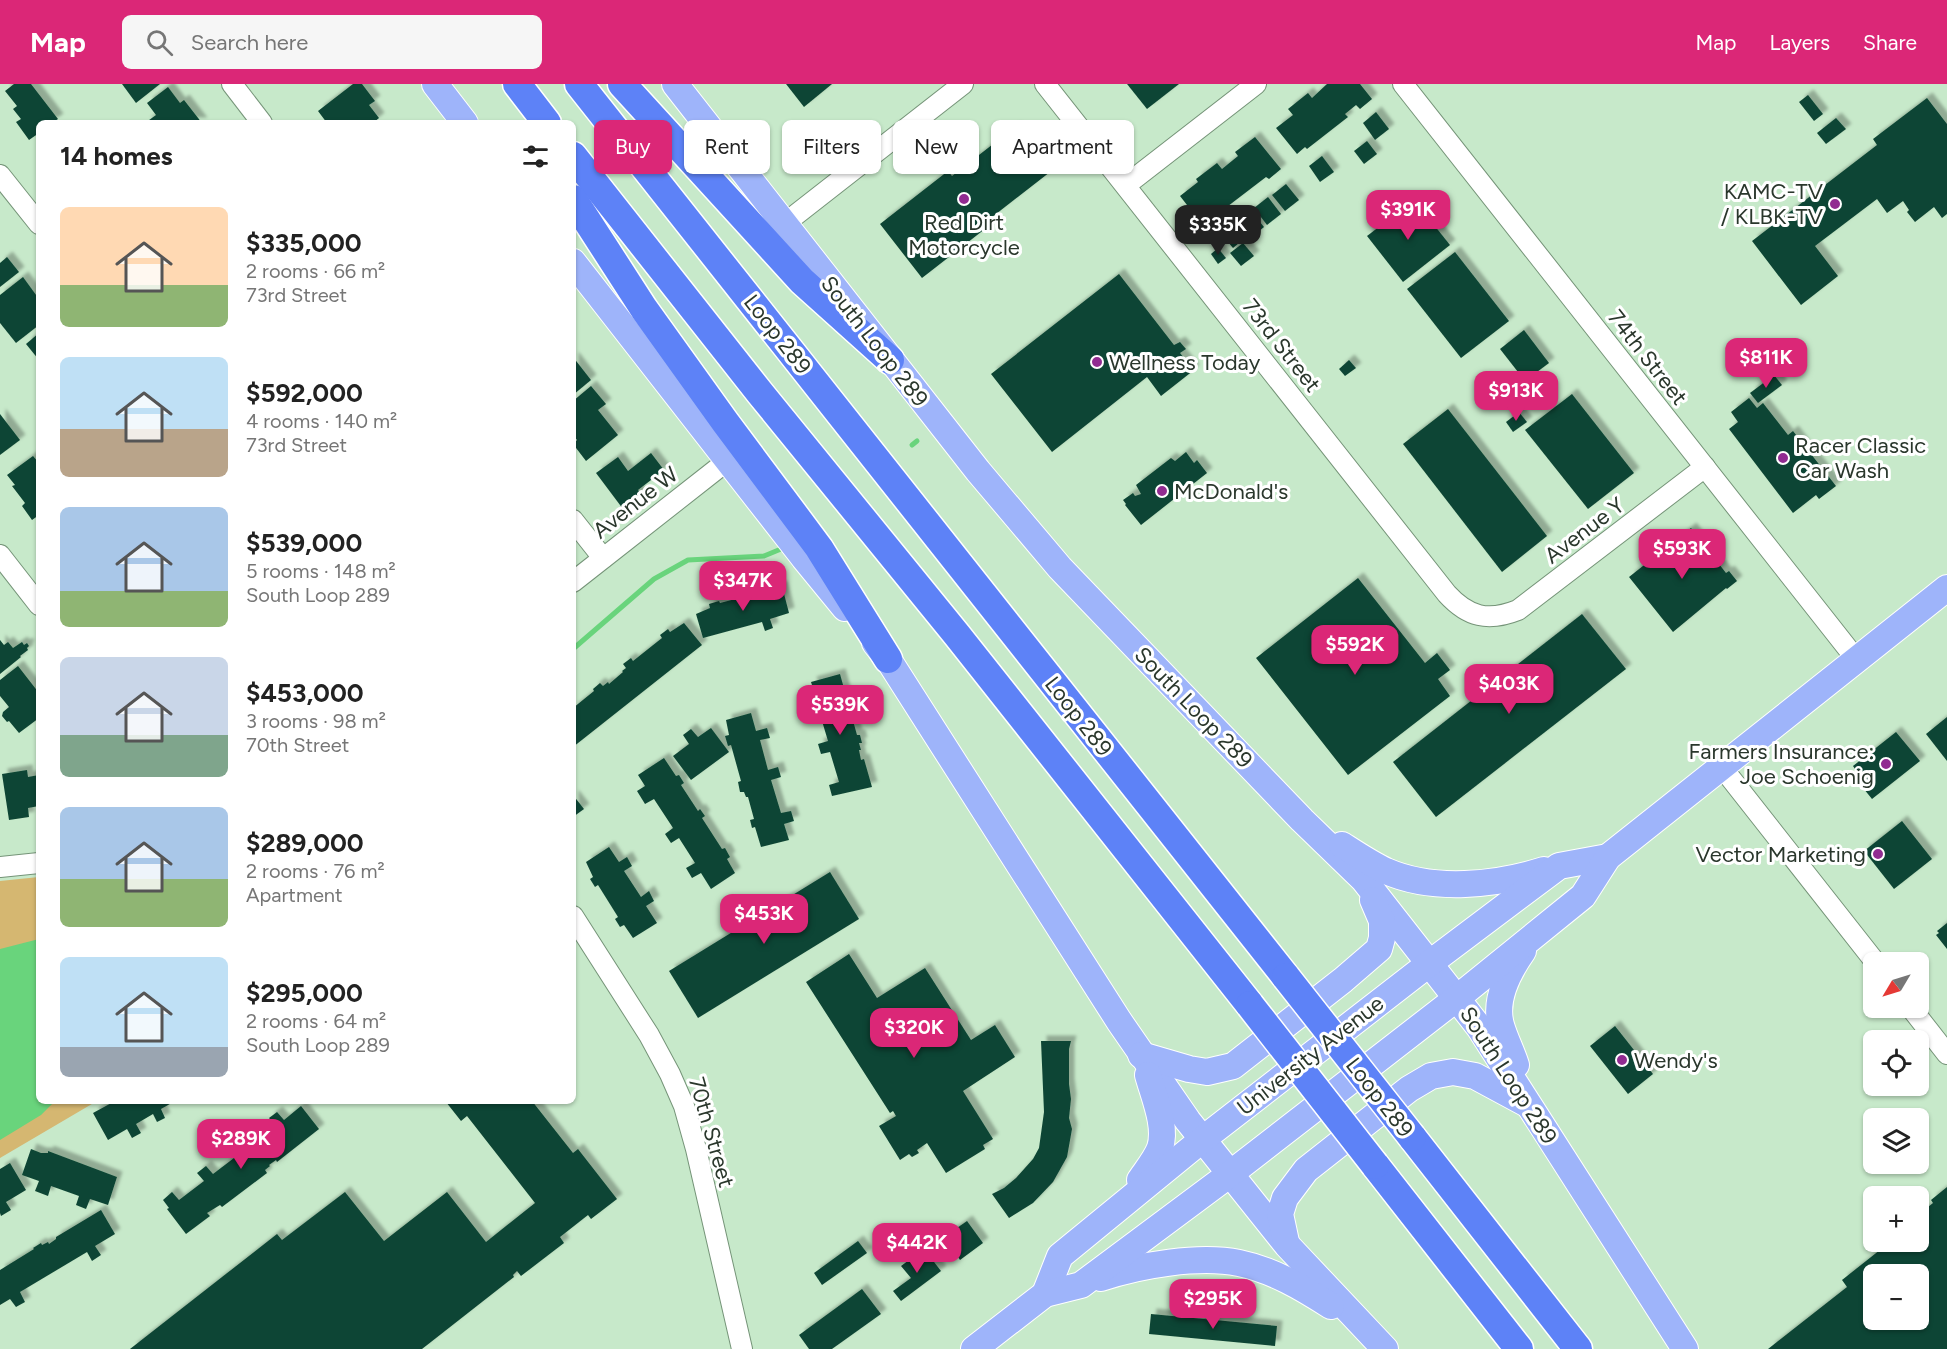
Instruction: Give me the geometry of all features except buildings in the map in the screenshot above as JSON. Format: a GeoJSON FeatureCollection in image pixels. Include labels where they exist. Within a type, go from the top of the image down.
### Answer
{"type":"FeatureCollection","features":[{"type":"Feature","properties":{"kind":"highway"},"geometry":{"type":"LineString","coordinates":[[502,84],[524,120]]}},
{"type":"Feature","properties":{"kind":"highway"},"geometry":{"type":"LineString","coordinates":[[517,84],[545,120]]}},
{"type":"Feature","properties":{"kind":"highway","name":"Loop 289"},"geometry":{"type":"LineString","coordinates":[[579,84],[1578,1349]]}},
{"type":"Feature","properties":{"kind":"highway"},"geometry":{"type":"LineString","coordinates":[[622,84],[802,281],[890,360]]}},
{"type":"Feature","properties":{"kind":"highway","name":"Loop 289"},"geometry":{"type":"LineString","coordinates":[[576,160],[760,393],[957,635],[1519,1349]]}},
{"type":"Feature","properties":{"kind":"highway"},"geometry":{"type":"LineString","coordinates":[[576,204],[644,309],[819,548],[888,659]]}},
{"type":"Feature","properties":{"kind":"main road"},"geometry":{"type":"LineString","coordinates":[[435,84],[463,120]]}},
{"type":"Feature","properties":{"kind":"main road","name":"South Loop 289"},"geometry":{"type":"LineString","coordinates":[[675,84],[978,471],[1060,568],[1302,820],[1364,880],[1479,1027],[1684,1349]]}},
{"type":"Feature","properties":{"kind":"main road"},"geometry":{"type":"LineString","coordinates":[[576,266],[804,558],[888,659],[1142,1054],[1203,1139],[1287,1245],[1385,1349]]}},
{"type":"Feature","properties":{"kind":"main road","name":"University Avenue"},"geometry":{"type":"LineString","coordinates":[[974,1349],[1045,1294],[1081,1284],[1230,1174],[1457,998],[1583,896],[1608,857],[1947,588]]}},
{"type":"Feature","properties":{"kind":"main road"},"geometry":{"type":"LineString","coordinates":[[1302,820],[1386,871],[1417,880],[1447,884],[1484,882],[1518,878],[1559,866]]}},
{"type":"Feature","properties":{"kind":"main road","name":"University Avenue"},"geometry":{"type":"LineString","coordinates":[[1045,1294],[1060,1256],[1203,1139],[1559,866],[1608,857]]}},
{"type":"Feature","properties":{"kind":"main road"},"geometry":{"type":"LineString","coordinates":[[1142,1054],[1188,1069],[1207,1072],[1233,1066],[1258,1047],[1379,949],[1382,938],[1382,921],[1364,880]]}},
{"type":"Feature","properties":{"kind":"main road"},"geometry":{"type":"LineString","coordinates":[[1530,1105],[1500,1024],[1500,1009],[1503,991],[1513,965],[1533,937]]}},
{"type":"Feature","properties":{"kind":"main road"},"geometry":{"type":"LineString","coordinates":[[1126,1200],[1160,1149],[1162,1132],[1142,1054]]}},
{"type":"Feature","properties":{"kind":"main road"},"geometry":{"type":"LineString","coordinates":[[1287,1245],[1280,1214],[1285,1198],[1293,1185],[1306,1170],[1409,1089],[1424,1080],[1431,1076],[1453,1072],[1475,1076],[1530,1105]]}},
{"type":"Feature","properties":{"kind":"main road"},"geometry":{"type":"LineString","coordinates":[[1081,1284],[1123,1270],[1160,1264],[1198,1260],[1238,1263],[1272,1273],[1309,1292],[1365,1328]]}},
{"type":"Feature","properties":{"kind":"street"},"geometry":{"type":"LineString","coordinates":[[232,84],[260,120]]}},
{"type":"Feature","properties":{"kind":"street"},"geometry":{"type":"LineString","coordinates":[[784,224],[963,84]]}},
{"type":"Feature","properties":{"kind":"street"},"geometry":{"type":"LineString","coordinates":[[1126,185],[1256,84]]}},
{"type":"Feature","properties":{"kind":"street","name":"74th Street"},"geometry":{"type":"LineString","coordinates":[[1403,84],[1856,659]]}},
{"type":"Feature","properties":{"kind":"street","name":"73rd Street"},"geometry":{"type":"LineString","coordinates":[[1049,87],[1447,594],[1466,611],[1485,617]]}},
{"type":"Feature","properties":{"kind":"street"},"geometry":{"type":"LineString","coordinates":[[0,175],[36,220]]}},
{"type":"Feature","properties":{"kind":"street","name":"Avenue W"},"geometry":{"type":"LineString","coordinates":[[576,580],[728,461]]}},
{"type":"Feature","properties":{"kind":"street","name":"Avenue Y"},"geometry":{"type":"LineString","coordinates":[[1485,617],[1499,616],[1518,610],[1705,467]]}},
{"type":"Feature","properties":{"kind":"street"},"geometry":{"type":"LineString","coordinates":[[576,524],[603,558]]}},
{"type":"Feature","properties":{"kind":"street"},"geometry":{"type":"LineString","coordinates":[[0,555],[36,601]]}},
{"type":"Feature","properties":{"kind":"street"},"geometry":{"type":"LineString","coordinates":[[1721,766],[1867,952]]}},
{"type":"Feature","properties":{"kind":"street"},"geometry":{"type":"LineString","coordinates":[[0,867],[36,863]]}},
{"type":"Feature","properties":{"kind":"street","name":"70th Street"},"geometry":{"type":"LineString","coordinates":[[576,921],[649,1035],[684,1106],[742,1349]]}},
{"type":"Feature","properties":{"kind":"street"},"geometry":{"type":"LineString","coordinates":[[1919,1018],[1947,1054]]}},
{"type":"Feature","properties":{"kind":"shaded area"},"geometry":{"type":"Polygon","coordinates":[[[36,877],[36,1104],[92,1104],[0,1158],[0,881],[36,877]]]}},
{"type":"Feature","properties":{"kind":"shaded area"},"geometry":{"type":"Polygon","coordinates":[[[36,940],[36,1104],[52,1104],[41,1115],[0,1140],[0,949],[36,940]]]}},
{"type":"Feature","properties":{"kind":"waterway"},"geometry":{"type":"LineString","coordinates":[[912,445],[917,441]]}},
{"type":"Feature","properties":{"kind":"waterway"},"geometry":{"type":"LineString","coordinates":[[576,646],[654,579],[688,560],[764,556],[781,549]]}},
{"type":"Feature","properties":{"kind":"place","name":"Red Dirt Motorcycle"},"geometry":{"type":"Point","coordinates":[964,199]}},
{"type":"Feature","properties":{"kind":"place","name":"KAMC-TV / KLBK-TV"},"geometry":{"type":"Point","coordinates":[1835,204]}},
{"type":"Feature","properties":{"kind":"place","name":"Wellness Today"},"geometry":{"type":"Point","coordinates":[1097,362]}},
{"type":"Feature","properties":{"kind":"place","name":"Racer Classic Car Wash"},"geometry":{"type":"Point","coordinates":[1783,458]}},
{"type":"Feature","properties":{"kind":"place","name":"McDonald's"},"geometry":{"type":"Point","coordinates":[1162,491]}},
{"type":"Feature","properties":{"kind":"place","name":"Farmers Insurance: Joe Schoenig"},"geometry":{"type":"Point","coordinates":[1886,764]}},
{"type":"Feature","properties":{"kind":"place","name":"Vector Marketing"},"geometry":{"type":"Point","coordinates":[1878,854]}},
{"type":"Feature","properties":{"kind":"place","name":"Wendy's"},"geometry":{"type":"Point","coordinates":[1622,1060]}}]}
